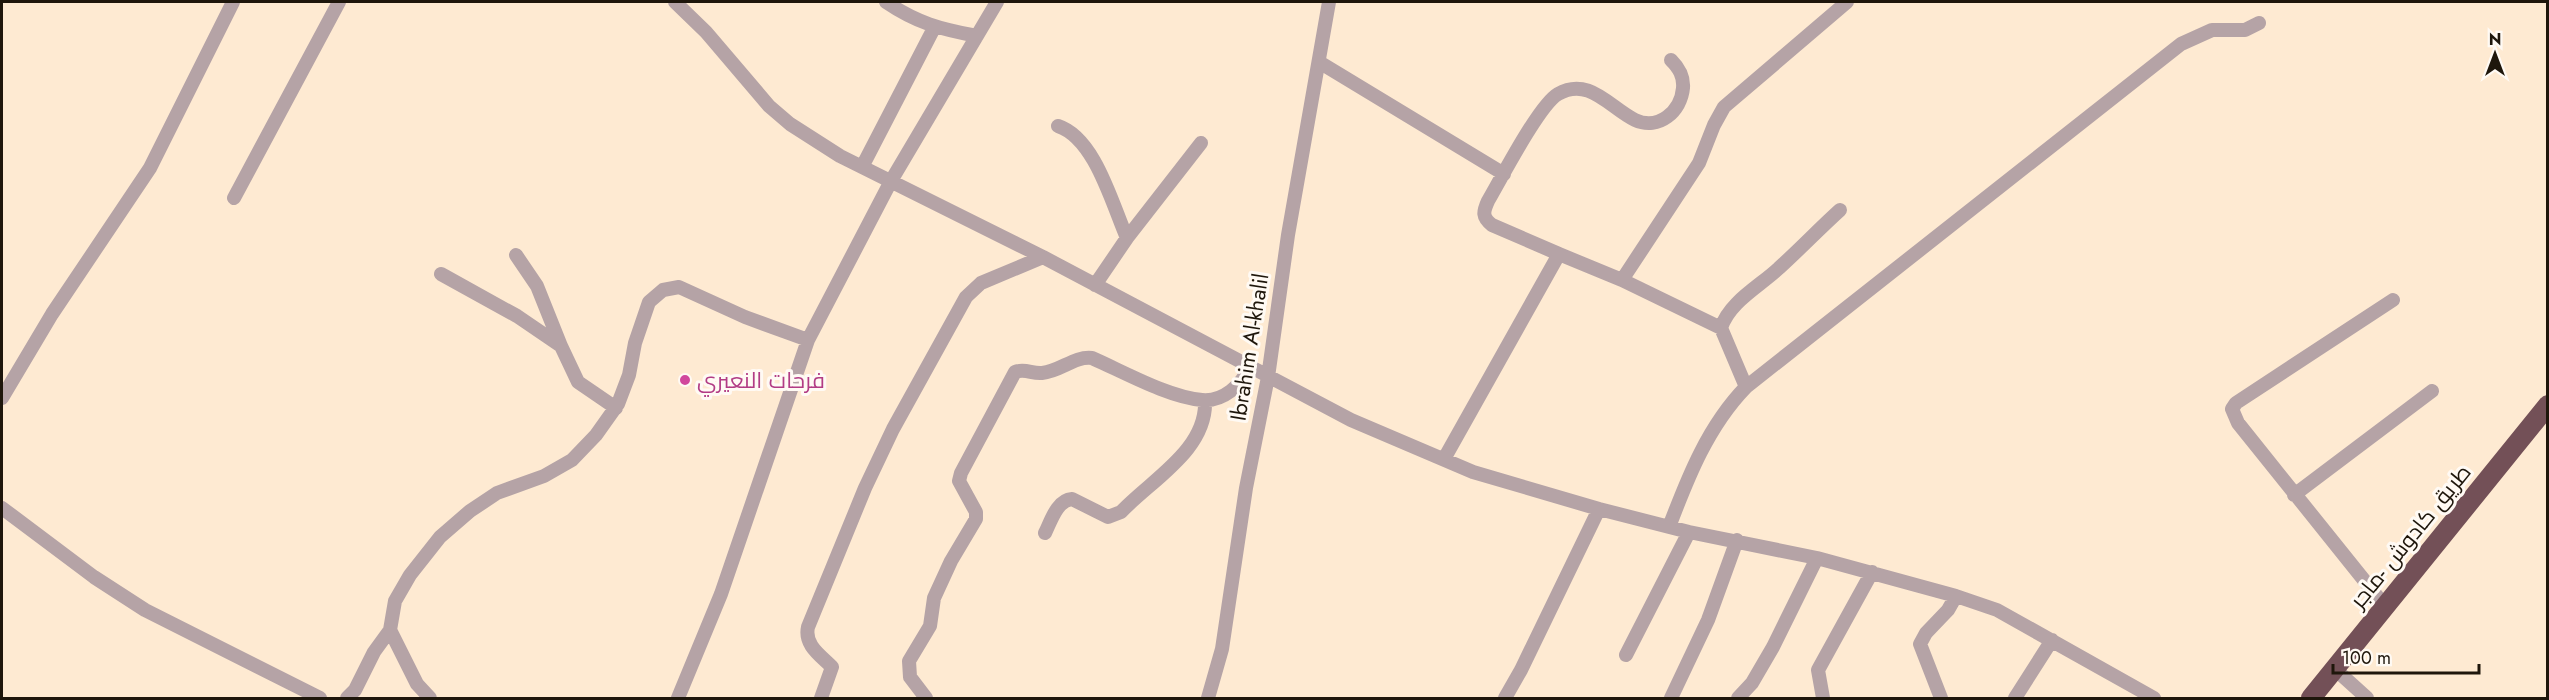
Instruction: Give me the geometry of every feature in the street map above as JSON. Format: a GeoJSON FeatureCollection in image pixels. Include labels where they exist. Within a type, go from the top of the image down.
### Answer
{"type":"FeatureCollection","features":[{"type":"Feature","properties":{"kind":"highway","name":"طريق كادوش -ماجر"},"geometry":{"type":"LineString","coordinates":[[2311,699],[2384,605],[2547,405]]}},
{"type":"Feature","properties":{"kind":"street"},"geometry":{"type":"LineString","coordinates":[[2,398],[52,314],[150,168],[233,2]]}},
{"type":"Feature","properties":{"kind":"street"},"geometry":{"type":"LineString","coordinates":[[234,198],[339,2]]}},
{"type":"Feature","properties":{"kind":"street"},"geometry":{"type":"LineString","coordinates":[[675,2],[689,6],[769,106],[790,124],[862,167],[1042,257],[1351,420],[1473,471],[1599,509],[1689,532],[1817,558],[1956,596],[1998,610],[2154,699]]}},
{"type":"Feature","properties":{"kind":"street"},"geometry":{"type":"LineString","coordinates":[[886,2],[910,18],[934,28],[977,36]]}},
{"type":"Feature","properties":{"kind":"street"},"geometry":{"type":"LineString","coordinates":[[678,699],[721,594],[808,340],[891,181],[998,2]]}},
{"type":"Feature","properties":{"kind":"street","name":"Ibrahim Al-khalil"},"geometry":{"type":"LineString","coordinates":[[1208,699],[1222,649],[1246,488],[1268,377],[1288,235],[1329,2]]}},
{"type":"Feature","properties":{"kind":"street"},"geometry":{"type":"LineString","coordinates":[[1622,280],[1699,163],[1713,125],[1724,106],[1847,2]]}},
{"type":"Feature","properties":{"kind":"street"},"geometry":{"type":"LineString","coordinates":[[1669,527],[1708,435],[1730,403],[1746,387],[2181,44],[2212,30],[2245,30],[2259,23]]}},
{"type":"Feature","properties":{"kind":"street"},"geometry":{"type":"LineString","coordinates":[[862,167],[934,28]]}},
{"type":"Feature","properties":{"kind":"street"},"geometry":{"type":"LineString","coordinates":[[1671,60],[1681,70],[1684,86],[1678,108],[1670,117],[1649,123],[1636,121],[1608,100],[1585,89],[1572,89],[1551,100],[1532,124],[1483,212],[1485,220],[1558,254],[1622,280],[1721,328],[1746,387]]}},
{"type":"Feature","properties":{"kind":"street"},"geometry":{"type":"LineString","coordinates":[[1318,62],[1504,174]]}},
{"type":"Feature","properties":{"kind":"street"},"geometry":{"type":"LineString","coordinates":[[1058,126],[1078,137],[1091,155],[1127,238]]}},
{"type":"Feature","properties":{"kind":"street"},"geometry":{"type":"LineString","coordinates":[[1095,285],[1127,238],[1201,143]]}},
{"type":"Feature","properties":{"kind":"street"},"geometry":{"type":"LineString","coordinates":[[1721,328],[1735,305],[1777,270],[1840,210]]}},
{"type":"Feature","properties":{"kind":"street"},"geometry":{"type":"LineString","coordinates":[[1444,459],[1558,254]]}},
{"type":"Feature","properties":{"kind":"street"},"geometry":{"type":"LineString","coordinates":[[516,255],[537,286],[578,381],[616,408]]}},
{"type":"Feature","properties":{"kind":"street"},"geometry":{"type":"LineString","coordinates":[[821,699],[832,667],[808,644],[806,636],[808,627],[865,488],[893,429],[971,289],[1042,257]]}},
{"type":"Feature","properties":{"kind":"street"},"geometry":{"type":"LineString","coordinates":[[441,274],[517,316],[561,346]]}},
{"type":"Feature","properties":{"kind":"street"},"geometry":{"type":"LineString","coordinates":[[347,699],[355,690],[374,652],[390,630],[395,601],[410,576],[440,537],[470,511],[497,493],[544,476],[572,460],[596,435],[616,408],[629,375],[635,343],[649,302],[663,290],[679,287],[745,317],[808,340]]}},
{"type":"Feature","properties":{"kind":"street"},"geometry":{"type":"LineString","coordinates":[[2384,605],[2238,423],[2232,409],[2236,403],[2393,300]]}},
{"type":"Feature","properties":{"kind":"street"},"geometry":{"type":"LineString","coordinates":[[926,699],[910,677],[909,662],[930,626],[934,598],[951,561],[976,519],[976,512],[959,482],[961,473],[1015,372],[1022,369],[1042,373],[1083,357],[1092,358],[1162,387],[1205,400],[1226,394],[1240,384],[1249,367]]}},
{"type":"Feature","properties":{"kind":"street"},"geometry":{"type":"LineString","coordinates":[[2294,495],[2432,391]]}},
{"type":"Feature","properties":{"kind":"street"},"geometry":{"type":"LineString","coordinates":[[1045,533],[1061,503],[1066,499],[1072,499],[1108,517],[1121,512],[1183,456],[1206,416],[1205,400]]}},
{"type":"Feature","properties":{"kind":"street"},"geometry":{"type":"LineString","coordinates":[[2,508],[94,577],[144,610],[320,699]]}},
{"type":"Feature","properties":{"kind":"street"},"geometry":{"type":"LineString","coordinates":[[1505,699],[1599,509]]}},
{"type":"Feature","properties":{"kind":"street"},"geometry":{"type":"LineString","coordinates":[[1626,655],[1689,532]]}},
{"type":"Feature","properties":{"kind":"street"},"geometry":{"type":"LineString","coordinates":[[1671,699],[1708,620],[1737,540]]}},
{"type":"Feature","properties":{"kind":"street"},"geometry":{"type":"LineString","coordinates":[[1738,699],[1752,683],[1773,647],[1817,558]]}},
{"type":"Feature","properties":{"kind":"street"},"geometry":{"type":"LineString","coordinates":[[1822,699],[1818,669],[1872,572]]}},
{"type":"Feature","properties":{"kind":"street"},"geometry":{"type":"LineString","coordinates":[[1941,699],[1920,644],[1956,596]]}},
{"type":"Feature","properties":{"kind":"street"},"geometry":{"type":"LineString","coordinates":[[390,630],[417,684],[430,699]]}},
{"type":"Feature","properties":{"kind":"street"},"geometry":{"type":"LineString","coordinates":[[2015,699],[2052,640]]}},
{"type":"Feature","properties":{"kind":"street"},"geometry":{"type":"LineString","coordinates":[[2335,669],[2367,699]]}},
{"type":"Feature","properties":{"kind":"place","name":"فرحات النعيري"},"geometry":{"type":"Point","coordinates":[685,380]}}]}
